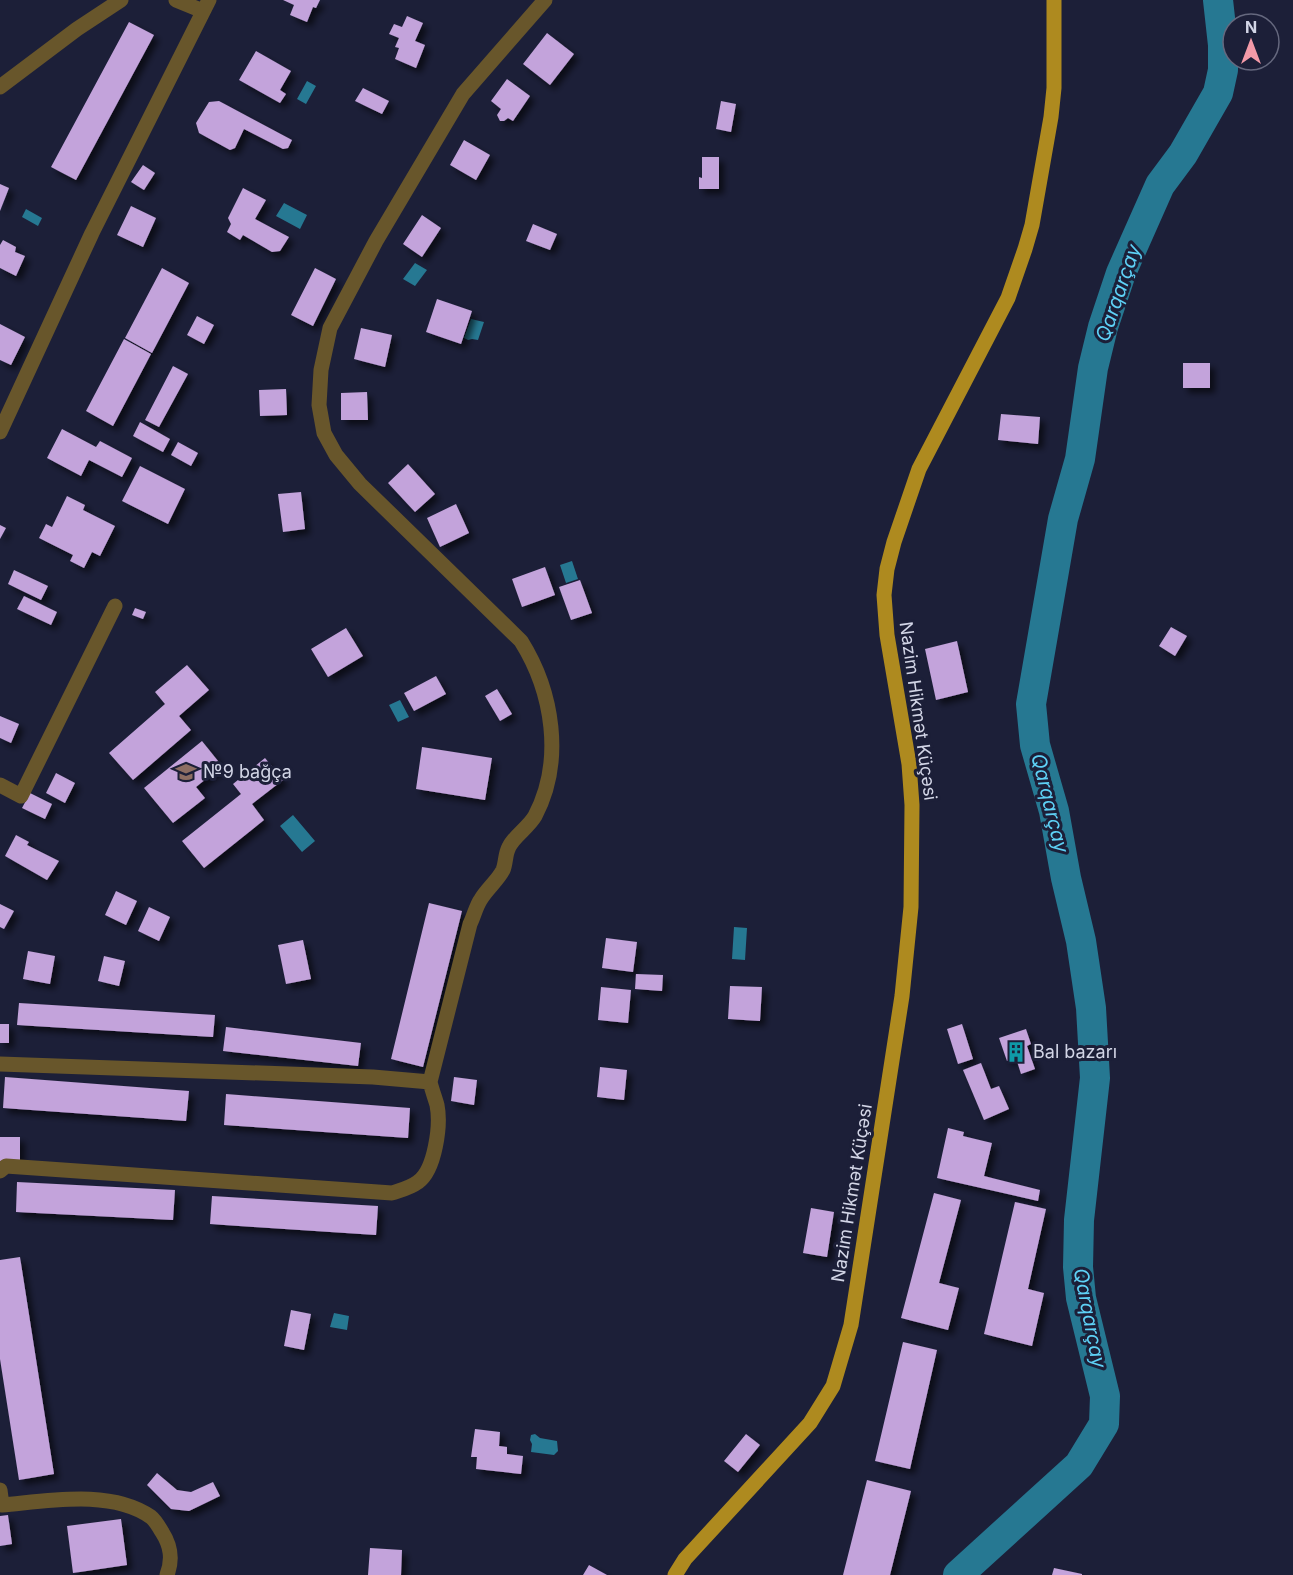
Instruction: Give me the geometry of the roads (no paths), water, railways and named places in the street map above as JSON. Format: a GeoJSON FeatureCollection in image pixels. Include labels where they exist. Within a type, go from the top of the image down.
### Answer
{"type":"FeatureCollection","features":[{"type":"Feature","properties":{"kind":"main road","name":"Nazim Hikmət Küçəsi"},"geometry":{"type":"LineString","coordinates":[[675,1575],[685,1558],[810,1423],[833,1386],[852,1325],[902,996],[911,907],[912,805],[909,764],[887,635],[884,595],[887,569],[919,469],[1008,298],[1025,249],[1032,225],[1051,117],[1054,88],[1054,0]]}},
{"type":"Feature","properties":{"kind":"street"},"geometry":{"type":"LineString","coordinates":[[0,87],[121,0]]}},
{"type":"Feature","properties":{"kind":"street"},"geometry":{"type":"LineString","coordinates":[[0,432],[92,233],[206,5],[176,0]]}},
{"type":"Feature","properties":{"kind":"street"},"geometry":{"type":"LineString","coordinates":[[0,1171],[6,1166],[392,1192],[404,1190],[420,1181],[432,1161],[438,1118],[430,1082],[470,924],[480,900],[503,870],[508,847],[530,824],[543,798],[549,773],[551,721],[540,677],[521,641],[368,492],[336,455],[324,433],[319,405],[321,370],[330,328],[376,241],[463,94],[545,0]]}},
{"type":"Feature","properties":{"kind":"street"},"geometry":{"type":"LineString","coordinates":[[0,785],[21,796],[115,606]]}},
{"type":"Feature","properties":{"kind":"street"},"geometry":{"type":"LineString","coordinates":[[0,1064],[374,1077],[430,1082]]}},
{"type":"Feature","properties":{"kind":"street"},"geometry":{"type":"LineString","coordinates":[[0,1490],[2,1505],[83,1498],[116,1502],[152,1518],[170,1543],[171,1566],[167,1575]]}},
{"type":"Feature","properties":{"kind":"water"},"geometry":{"type":"Polygon","coordinates":[[[307,81],[316,86],[306,104],[297,99],[307,81]]]}},
{"type":"Feature","properties":{"kind":"water"},"geometry":{"type":"Polygon","coordinates":[[[284,203],[307,215],[300,229],[276,216],[284,203]]]}},
{"type":"Feature","properties":{"kind":"water"},"geometry":{"type":"Polygon","coordinates":[[[26,209],[42,218],[38,226],[22,217],[26,209]]]}},
{"type":"Feature","properties":{"kind":"water"},"geometry":{"type":"Polygon","coordinates":[[[415,263],[427,270],[415,286],[403,279],[415,263]]]}},
{"type":"Feature","properties":{"kind":"water"},"geometry":{"type":"Polygon","coordinates":[[[471,319],[484,322],[478,340],[464,338],[471,319]]]}},
{"type":"Feature","properties":{"kind":"water"},"geometry":{"type":"Polygon","coordinates":[[[572,561],[578,579],[566,583],[560,565],[572,561]]]}},
{"type":"Feature","properties":{"kind":"water"},"geometry":{"type":"Polygon","coordinates":[[[400,700],[409,717],[398,722],[389,705],[400,700]]]}},
{"type":"Feature","properties":{"kind":"water"},"geometry":{"type":"Polygon","coordinates":[[[293,815],[315,841],[302,852],[280,826],[293,815]]]}},
{"type":"Feature","properties":{"kind":"water"},"geometry":{"type":"Polygon","coordinates":[[[734,927],[747,928],[745,960],[732,959],[734,927]]]}},
{"type":"Feature","properties":{"kind":"water"},"geometry":{"type":"Polygon","coordinates":[[[334,1313],[349,1316],[347,1330],[330,1327],[334,1313]]]}},
{"type":"Feature","properties":{"kind":"water"},"geometry":{"type":"Polygon","coordinates":[[[535,1434],[540,1438],[557,1441],[558,1451],[554,1455],[531,1452],[531,1435],[535,1434]]]}},
{"type":"Feature","properties":{"kind":"waterway","name":"Qarqarçay"},"geometry":{"type":"LineString","coordinates":[[958,1575],[1079,1465],[1104,1424],[1105,1396],[1081,1298],[1078,1267],[1079,1220],[1095,1078],[1091,1008],[1081,941],[1066,878],[1054,811],[1035,745],[1031,704],[1063,519],[1080,459],[1093,368],[1103,327],[1121,273],[1160,185],[1183,154],[1218,93],[1223,70],[1218,0]]}},
{"type":"Feature","properties":{"kind":"place","name":"№9 bağça"},"geometry":{"type":"Point","coordinates":[186,772]}},
{"type":"Feature","properties":{"kind":"place","name":"Bal bazarı"},"geometry":{"type":"Point","coordinates":[1016,1052]}}]}
